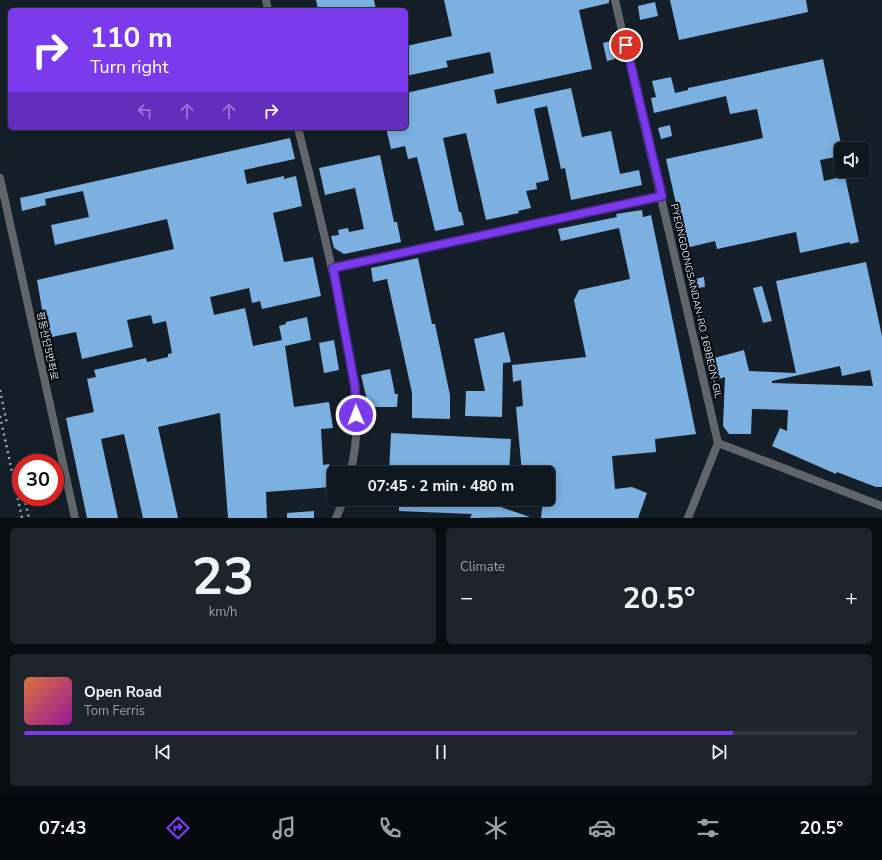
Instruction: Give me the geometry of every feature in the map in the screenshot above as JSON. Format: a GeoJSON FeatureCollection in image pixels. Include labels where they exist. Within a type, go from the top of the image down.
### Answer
{"type":"FeatureCollection","features":[{"type":"Feature","properties":{"kind":"street","name":"PYEONGDONGSANDAN-RO 169BEON-GIL"},"geometry":{"type":"LineString","coordinates":[[615,0],[662,196],[718,443]]}},
{"type":"Feature","properties":{"kind":"street"},"geometry":{"type":"LineString","coordinates":[[298,130],[333,268],[355,387],[356,428],[354,460],[352,466]]}},
{"type":"Feature","properties":{"kind":"street","name":"평동산단5번좌로"},"geometry":{"type":"LineString","coordinates":[[0,178],[74,517]]}},
{"type":"Feature","properties":{"kind":"street"},"geometry":{"type":"LineString","coordinates":[[333,268],[662,196]]}},
{"type":"Feature","properties":{"kind":"street"},"geometry":{"type":"LineString","coordinates":[[688,518],[718,443],[882,506]]}},
{"type":"Feature","properties":{"kind":"street"},"geometry":{"type":"LineString","coordinates":[[336,518],[341,506]]}},
{"type":"Feature","properties":{"kind":"building"},"geometry":{"type":"Polygon","coordinates":[[[316,0],[374,0],[376,8],[318,8],[316,0]]]}},
{"type":"Feature","properties":{"kind":"building"},"geometry":{"type":"Polygon","coordinates":[[[444,0],[609,0],[609,3],[579,10],[592,69],[494,90],[497,104],[571,88],[582,137],[611,131],[620,174],[639,170],[642,185],[571,200],[565,168],[561,169],[547,106],[534,109],[549,180],[536,183],[537,189],[526,191],[531,208],[518,211],[519,213],[486,220],[466,133],[443,138],[459,212],[461,212],[464,225],[435,231],[417,157],[408,159],[405,146],[391,149],[386,130],[408,130],[408,93],[494,73],[490,52],[446,61],[448,67],[408,76],[408,46],[452,36],[444,0]]]}},
{"type":"Feature","properties":{"kind":"building"},"geometry":{"type":"Polygon","coordinates":[[[670,0],[806,0],[808,12],[679,40],[670,0]]]}},
{"type":"Feature","properties":{"kind":"building"},"geometry":{"type":"Polygon","coordinates":[[[655,2],[658,16],[640,20],[638,6],[655,2]]]}},
{"type":"Feature","properties":{"kind":"building"},"geometry":{"type":"Polygon","coordinates":[[[611,41],[615,59],[607,61],[603,43],[611,41]]]}},
{"type":"Feature","properties":{"kind":"building"},"geometry":{"type":"Polygon","coordinates":[[[823,59],[841,142],[834,142],[834,157],[820,160],[824,181],[837,178],[845,178],[859,242],[850,244],[850,242],[800,253],[796,232],[717,249],[715,241],[686,248],[666,159],[763,138],[757,109],[730,114],[726,96],[654,113],[651,98],[656,97],[652,81],[671,77],[675,93],[688,90],[688,88],[823,59]]]}},
{"type":"Feature","properties":{"kind":"building"},"geometry":{"type":"Polygon","coordinates":[[[670,125],[672,136],[661,139],[658,128],[670,125]]]}},
{"type":"Feature","properties":{"kind":"building"},"geometry":{"type":"Polygon","coordinates":[[[290,138],[295,159],[244,170],[247,184],[284,176],[284,179],[296,176],[302,206],[273,213],[284,262],[313,257],[321,296],[262,309],[260,301],[252,303],[249,288],[210,297],[214,315],[245,308],[253,346],[282,340],[279,326],[286,324],[286,322],[307,317],[311,340],[285,346],[294,407],[329,402],[333,428],[321,429],[323,465],[329,464],[329,466],[327,466],[327,487],[266,492],[267,518],[228,518],[220,413],[158,427],[178,518],[143,518],[124,434],[101,439],[118,518],[87,518],[66,418],[94,412],[87,379],[96,377],[94,370],[146,358],[147,362],[168,357],[168,354],[172,353],[166,321],[153,324],[151,315],[127,320],[133,347],[82,359],[76,332],[47,338],[37,280],[174,249],[167,219],[55,245],[51,225],[89,217],[83,191],[45,199],[46,205],[22,211],[20,198],[290,138]]]}},
{"type":"Feature","properties":{"kind":"building"},"geometry":{"type":"Polygon","coordinates":[[[380,155],[394,222],[397,222],[401,242],[344,254],[334,248],[331,236],[339,235],[338,230],[348,228],[349,232],[364,229],[355,188],[325,195],[319,168],[380,155]]]}},
{"type":"Feature","properties":{"kind":"building"},"geometry":{"type":"Polygon","coordinates":[[[642,210],[643,217],[651,215],[696,434],[655,439],[656,452],[612,456],[615,489],[632,487],[647,493],[638,518],[541,518],[542,506],[555,506],[555,466],[521,466],[516,407],[523,406],[521,380],[513,382],[512,365],[586,357],[574,300],[579,290],[630,279],[619,228],[561,241],[558,229],[617,217],[616,214],[642,210]]]}},
{"type":"Feature","properties":{"kind":"building"},"geometry":{"type":"Polygon","coordinates":[[[418,258],[432,324],[435,324],[450,395],[450,419],[412,418],[412,393],[387,279],[373,282],[371,268],[418,258]]]}},
{"type":"Feature","properties":{"kind":"building"},"geometry":{"type":"Polygon","coordinates":[[[866,262],[882,336],[882,487],[876,487],[837,472],[836,474],[772,446],[780,428],[787,431],[788,410],[752,409],[751,434],[729,434],[723,426],[725,377],[719,379],[714,358],[744,350],[749,371],[796,373],[776,281],[866,262]],[[840,366],[772,381],[772,383],[873,386],[870,370],[842,376],[840,366]]]}},
{"type":"Feature","properties":{"kind":"building"},"geometry":{"type":"Polygon","coordinates":[[[704,277],[705,287],[697,288],[695,279],[704,277]]]}},
{"type":"Feature","properties":{"kind":"building"},"geometry":{"type":"Polygon","coordinates":[[[762,286],[772,321],[763,323],[753,288],[762,286]]]}},
{"type":"Feature","properties":{"kind":"building"},"geometry":{"type":"Polygon","coordinates":[[[504,332],[511,362],[503,363],[502,417],[465,416],[466,391],[485,391],[474,339],[504,332]]]}},
{"type":"Feature","properties":{"kind":"building"},"geometry":{"type":"Polygon","coordinates":[[[334,340],[339,370],[324,373],[319,343],[334,340]]]}},
{"type":"Feature","properties":{"kind":"building"},"geometry":{"type":"Polygon","coordinates":[[[390,369],[395,394],[398,394],[397,407],[366,407],[366,396],[361,375],[390,369]]]}},
{"type":"Feature","properties":{"kind":"building"},"geometry":{"type":"Polygon","coordinates":[[[391,433],[511,439],[509,466],[389,466],[391,433]]]}},
{"type":"Feature","properties":{"kind":"building"},"geometry":{"type":"Polygon","coordinates":[[[399,506],[498,506],[530,517],[470,518],[472,514],[399,511],[399,506]]]}},
{"type":"Feature","properties":{"kind":"building"},"geometry":{"type":"Polygon","coordinates":[[[314,511],[314,518],[287,518],[287,513],[314,511]]]}},
{"type":"Feature","properties":{"kind":"railway"},"geometry":{"type":"LineString","coordinates":[[0,390],[7,424]]}},
{"type":"Feature","properties":{"kind":"railway"},"geometry":{"type":"LineString","coordinates":[[0,416],[22,518]]}},
{"type":"Feature","properties":{"kind":"railway"},"geometry":{"type":"LineString","coordinates":[[26,506],[29,518]]}},
{"type":"Feature","properties":{"kind":"route"},"geometry":{"type":"LineString","coordinates":[[356,415],[355,387],[333,268],[662,196],[626,45]]}}]}
